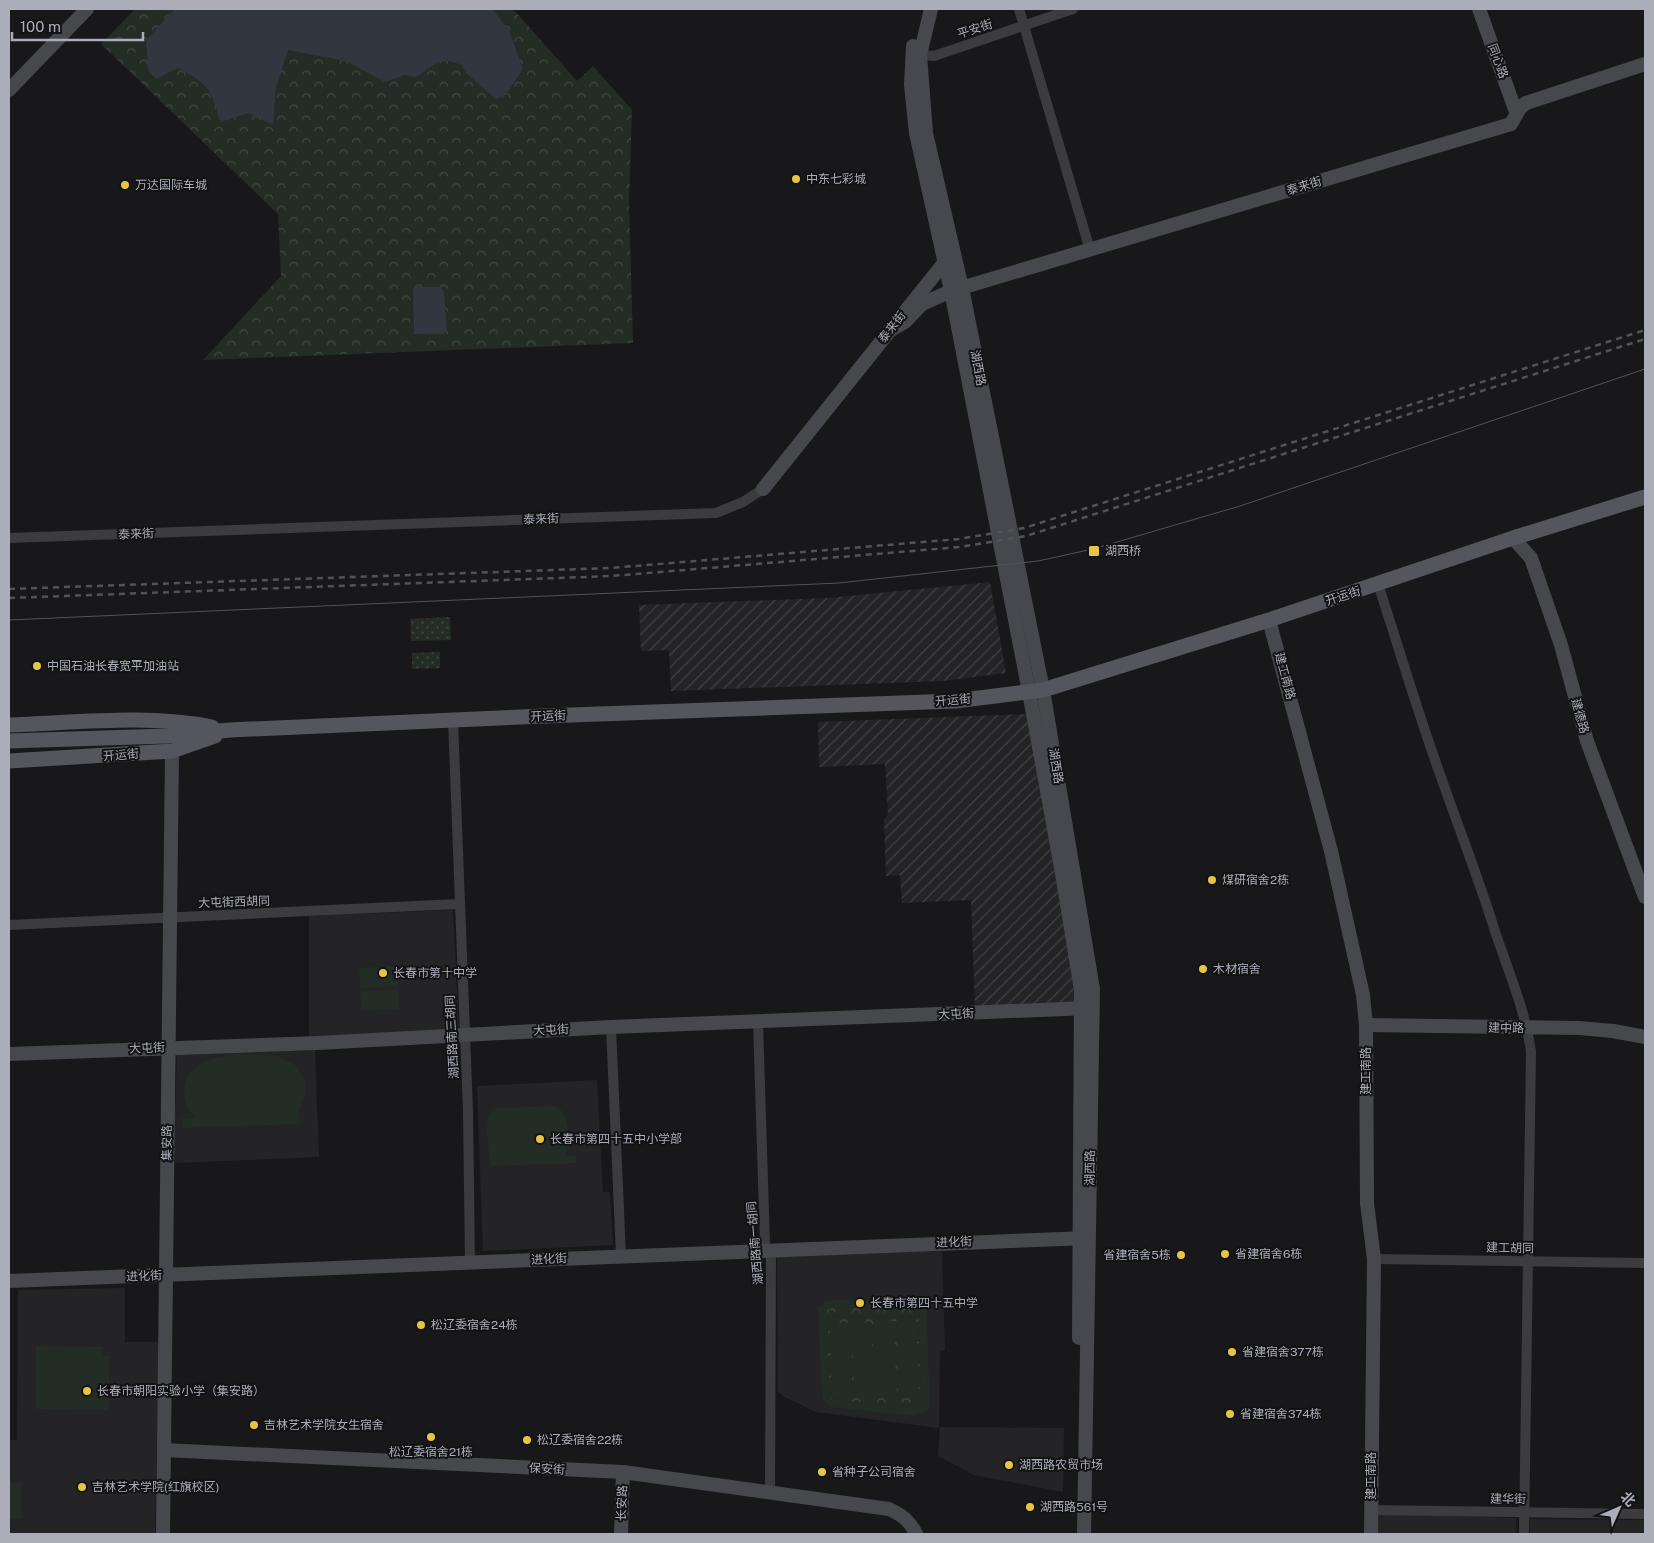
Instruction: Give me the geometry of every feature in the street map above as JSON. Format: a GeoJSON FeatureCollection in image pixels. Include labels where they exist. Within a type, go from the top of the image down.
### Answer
{"type":"FeatureCollection","features":[{"type":"Feature","properties":{"kind":"main road","name":"开运街"},"geometry":{"type":"LineString","coordinates":[[9,741],[167,736],[230,730],[453,720],[955,701],[1036,691],[1270,620],[1514,538],[1645,497]]}},
{"type":"Feature","properties":{"kind":"main road","name":"开运街"},"geometry":{"type":"LineString","coordinates":[[9,725],[114,721],[190,723],[230,730]]}},
{"type":"Feature","properties":{"kind":"main road","name":"开运街"},"geometry":{"type":"LineString","coordinates":[[9,761],[172,751],[230,730]]}},
{"type":"Feature","properties":{"kind":"street"},"geometry":{"type":"LineString","coordinates":[[9,90],[87,9]]}},
{"type":"Feature","properties":{"kind":"street","name":"湖西路"},"geometry":{"type":"LineString","coordinates":[[921,9],[911,85],[916,133],[944,263],[956,290]]}},
{"type":"Feature","properties":{"kind":"street","name":"湖西路"},"geometry":{"type":"LineString","coordinates":[[931,9],[916,54],[926,133],[953,251],[956,290],[1093,989],[1088,1008],[1076,1534]]}},
{"type":"Feature","properties":{"kind":"street"},"geometry":{"type":"LineString","coordinates":[[1019,9],[1090,250]]}},
{"type":"Feature","properties":{"kind":"street","name":"平安街"},"geometry":{"type":"LineString","coordinates":[[916,54],[934,56],[1073,9]]}},
{"type":"Feature","properties":{"kind":"street","name":"同心路"},"geometry":{"type":"LineString","coordinates":[[1479,9],[1511,96],[1521,107]]}},
{"type":"Feature","properties":{"kind":"street","name":"泰来街"},"geometry":{"type":"LineString","coordinates":[[888,331],[905,322],[922,304],[956,290],[1511,124],[1521,107],[1645,64]]}},
{"type":"Feature","properties":{"kind":"street","name":"泰来街"},"geometry":{"type":"LineString","coordinates":[[9,538],[716,512],[743,502],[763,489],[953,251]]}},
{"type":"Feature","properties":{"kind":"street","name":"建德路"},"geometry":{"type":"LineString","coordinates":[[1514,538],[1531,558],[1561,645],[1587,741],[1645,897]]}},
{"type":"Feature","properties":{"kind":"street"},"geometry":{"type":"LineString","coordinates":[[1378,584],[1434,758],[1473,862],[1505,962],[1520,998],[1528,1028],[1531,1051],[1524,1534]]}},
{"type":"Feature","properties":{"kind":"street","name":"建工南路"},"geometry":{"type":"LineString","coordinates":[[1270,620],[1354,948],[1366,1025],[1366,1151],[1368,1203],[1374,1259],[1370,1534]]}},
{"type":"Feature","properties":{"kind":"street","name":"湖西路南三胡同"},"geometry":{"type":"LineString","coordinates":[[453,720],[468,1111],[470,1263]]}},
{"type":"Feature","properties":{"kind":"street","name":"集安路"},"geometry":{"type":"LineString","coordinates":[[163,1534],[172,751]]}},
{"type":"Feature","properties":{"kind":"street","name":"大屯街西胡同"},"geometry":{"type":"LineString","coordinates":[[9,925],[459,904]]}},
{"type":"Feature","properties":{"kind":"street","name":"大屯街"},"geometry":{"type":"LineString","coordinates":[[9,1054],[318,1043],[611,1027],[1088,1008]]}},
{"type":"Feature","properties":{"kind":"street","name":"湖西路南一胡同"},"geometry":{"type":"LineString","coordinates":[[758,1022],[766,1245],[771,1255],[770,1492]]}},
{"type":"Feature","properties":{"kind":"street","name":"建中路"},"geometry":{"type":"LineString","coordinates":[[1366,1025],[1613,1031],[1645,1037]]}},
{"type":"Feature","properties":{"kind":"street"},"geometry":{"type":"LineString","coordinates":[[611,1027],[621,1256]]}},
{"type":"Feature","properties":{"kind":"street","name":"湖西路"},"geometry":{"type":"LineString","coordinates":[[1084,1238],[1084,1534]]}},
{"type":"Feature","properties":{"kind":"street","name":"进化街"},"geometry":{"type":"LineString","coordinates":[[9,1281],[1084,1238]]}},
{"type":"Feature","properties":{"kind":"street","name":"建工胡同"},"geometry":{"type":"LineString","coordinates":[[1374,1259],[1645,1263]]}},
{"type":"Feature","properties":{"kind":"street","name":"保安街"},"geometry":{"type":"LineString","coordinates":[[164,1450],[623,1472],[890,1509],[903,1516],[912,1525],[916,1534]]}},
{"type":"Feature","properties":{"kind":"street","name":"长安路"},"geometry":{"type":"LineString","coordinates":[[621,1534],[623,1472]]}},
{"type":"Feature","properties":{"kind":"street","name":"建华街"},"geometry":{"type":"LineString","coordinates":[[1371,1510],[1645,1514]]}},
{"type":"Feature","properties":{"kind":"shaded area"},"geometry":{"type":"Polygon","coordinates":[[[175,9],[492,9],[509,30],[523,69],[506,95],[496,99],[466,73],[462,65],[443,59],[416,77],[404,75],[385,82],[346,61],[288,50],[276,88],[273,125],[249,113],[220,122],[211,95],[203,83],[178,68],[156,79],[148,70],[146,40],[175,9]]]}},
{"type":"Feature","properties":{"kind":"shaded area"},"geometry":{"type":"Polygon","coordinates":[[[415,287],[441,287],[444,293],[447,331],[444,334],[417,334],[414,330],[413,290],[415,287]]]}},
{"type":"Feature","properties":{"kind":"shaded area"},"geometry":{"type":"Polygon","coordinates":[[[990,582],[1006,673],[943,681],[671,691],[669,650],[641,651],[639,605],[828,598],[990,582]]]}},
{"type":"Feature","properties":{"kind":"shaded area"},"geometry":{"type":"Polygon","coordinates":[[[1026,714],[1064,921],[1076,992],[1075,1000],[1071,1003],[975,1007],[971,900],[902,903],[900,875],[886,876],[884,820],[888,814],[885,764],[819,767],[818,722],[1026,714]]]}},
{"type":"Feature","properties":{"kind":"shaded area","name":"长春市第十中学"},"geometry":{"type":"Polygon","coordinates":[[[453,910],[459,1030],[309,1039],[309,916],[453,910]]]}},
{"type":"Feature","properties":{"kind":"shaded area"},"geometry":{"type":"Polygon","coordinates":[[[315,1050],[319,1157],[175,1163],[173,1108],[175,1107],[177,1055],[315,1050]]]}},
{"type":"Feature","properties":{"kind":"shaded area","name":"长春市第四十五中小学部"},"geometry":{"type":"Polygon","coordinates":[[[597,1080],[603,1192],[610,1192],[613,1245],[483,1251],[477,1086],[597,1080]]]}},
{"type":"Feature","properties":{"kind":"shaded area","name":"长春市第四十五中学"},"geometry":{"type":"Polygon","coordinates":[[[942,1251],[945,1350],[940,1351],[939,1428],[816,1412],[783,1396],[778,1391],[777,1257],[942,1251]]]}},
{"type":"Feature","properties":{"kind":"shaded area"},"geometry":{"type":"Polygon","coordinates":[[[125,1288],[125,1342],[159,1342],[155,1534],[9,1534],[9,1440],[17,1440],[18,1290],[125,1288]]]}},
{"type":"Feature","properties":{"kind":"shaded area","name":"湖西路农贸市场"},"geometry":{"type":"Polygon","coordinates":[[[940,1427],[1064,1428],[1063,1492],[974,1475],[938,1456],[940,1427]]]}},
{"type":"Feature","properties":{"kind":"shaded area"},"geometry":{"type":"Polygon","coordinates":[[[1376,1514],[1516,1518],[1516,1534],[1376,1534],[1376,1514]]]}},
{"type":"Feature","properties":{"kind":"shaded area"},"geometry":{"type":"Polygon","coordinates":[[[1530,1519],[1645,1520],[1645,1534],[1530,1534],[1530,1519]]]}},
{"type":"Feature","properties":{"kind":"green space"},"geometry":{"type":"Polygon","coordinates":[[[135,9],[513,9],[577,81],[593,66],[632,110],[629,201],[633,343],[203,360],[281,276],[278,214],[101,44],[135,9]]]}},
{"type":"Feature","properties":{"kind":"green space"},"geometry":{"type":"Polygon","coordinates":[[[450,617],[451,640],[411,641],[410,619],[450,617]]]}},
{"type":"Feature","properties":{"kind":"green space"},"geometry":{"type":"Polygon","coordinates":[[[440,652],[440,668],[412,669],[412,653],[440,652]]]}},
{"type":"Feature","properties":{"kind":"green space"},"geometry":{"type":"Polygon","coordinates":[[[397,966],[398,986],[360,988],[359,968],[397,966]]]}},
{"type":"Feature","properties":{"kind":"green space"},"geometry":{"type":"Polygon","coordinates":[[[398,989],[399,1009],[361,1011],[360,991],[398,989]]]}},
{"type":"Feature","properties":{"kind":"green space"},"geometry":{"type":"Polygon","coordinates":[[[237,1055],[277,1056],[295,1065],[305,1082],[306,1095],[298,1113],[300,1124],[182,1128],[182,1118],[195,1118],[186,1103],[184,1090],[190,1074],[198,1065],[210,1060],[237,1055]]]}},
{"type":"Feature","properties":{"kind":"green space"},"geometry":{"type":"Polygon","coordinates":[[[554,1106],[560,1109],[568,1128],[566,1156],[576,1156],[576,1163],[491,1166],[487,1125],[492,1112],[498,1108],[554,1106]]]}},
{"type":"Feature","properties":{"kind":"green space"},"geometry":{"type":"Polygon","coordinates":[[[926,1297],[930,1404],[927,1411],[913,1416],[830,1407],[822,1398],[818,1307],[826,1301],[926,1297]],[[912,1306],[831,1308],[827,1310],[829,1395],[831,1399],[915,1408],[921,1405],[919,1313],[917,1308],[912,1306]]]}},
{"type":"Feature","properties":{"kind":"green space"},"geometry":{"type":"Polygon","coordinates":[[[912,1306],[917,1308],[919,1313],[921,1405],[915,1408],[831,1399],[829,1396],[827,1310],[831,1308],[912,1306]]]}},
{"type":"Feature","properties":{"kind":"green space"},"geometry":{"type":"Polygon","coordinates":[[[916,1320],[917,1357],[898,1358],[896,1321],[916,1320]]]}},
{"type":"Feature","properties":{"kind":"green space"},"geometry":{"type":"Polygon","coordinates":[[[894,1321],[895,1358],[876,1359],[874,1322],[894,1321]]]}},
{"type":"Feature","properties":{"kind":"green space"},"geometry":{"type":"Polygon","coordinates":[[[871,1322],[873,1359],[853,1360],[852,1323],[871,1322]]]}},
{"type":"Feature","properties":{"kind":"green space"},"geometry":{"type":"Polygon","coordinates":[[[849,1323],[851,1360],[831,1361],[830,1324],[849,1323]]]}},
{"type":"Feature","properties":{"kind":"green space"},"geometry":{"type":"Polygon","coordinates":[[[36,1346],[103,1347],[103,1356],[109,1356],[109,1410],[36,1409],[36,1346]]]}},
{"type":"Feature","properties":{"kind":"green space"},"geometry":{"type":"Polygon","coordinates":[[[898,1359],[917,1359],[919,1396],[899,1396],[898,1359]]]}},
{"type":"Feature","properties":{"kind":"green space"},"geometry":{"type":"Polygon","coordinates":[[[876,1360],[895,1360],[897,1397],[877,1397],[876,1360]]]}},
{"type":"Feature","properties":{"kind":"green space"},"geometry":{"type":"Polygon","coordinates":[[[853,1361],[873,1361],[874,1398],[854,1398],[853,1361]]]}},
{"type":"Feature","properties":{"kind":"green space"},"geometry":{"type":"Polygon","coordinates":[[[831,1362],[851,1362],[852,1398],[832,1399],[831,1362]]]}},
{"type":"Feature","properties":{"kind":"green space"},"geometry":{"type":"Polygon","coordinates":[[[9,1483],[21,1483],[21,1519],[9,1519],[9,1483]]]}},
{"type":"Feature","properties":{"kind":"tram line"},"geometry":{"type":"LineString","coordinates":[[9,620],[839,583],[1038,561],[1093,549],[1240,506],[1645,369]]}},
{"type":"Feature","properties":{"kind":"railway"},"geometry":{"type":"LineString","coordinates":[[9,589],[611,568],[959,539],[1024,528],[1645,330]]}},
{"type":"Feature","properties":{"kind":"railway"},"geometry":{"type":"LineString","coordinates":[[9,598],[612,576],[960,547],[1026,536],[1645,339]]}},
{"type":"Feature","properties":{"kind":"place","name":"中东七彩城"},"geometry":{"type":"Point","coordinates":[796,179]}},
{"type":"Feature","properties":{"kind":"place","name":"万达国际车城"},"geometry":{"type":"Point","coordinates":[125,185]}},
{"type":"Feature","properties":{"kind":"place","name":"湖西桥"},"geometry":{"type":"Point","coordinates":[1094,551]}},
{"type":"Feature","properties":{"kind":"place","name":"中国石油长春宽平加油站"},"geometry":{"type":"Point","coordinates":[37,666]}},
{"type":"Feature","properties":{"kind":"place","name":"煤研宿舍2栋"},"geometry":{"type":"Point","coordinates":[1212,880]}},
{"type":"Feature","properties":{"kind":"place","name":"木材宿舍"},"geometry":{"type":"Point","coordinates":[1203,969]}},
{"type":"Feature","properties":{"kind":"place","name":"长春市第十中学"},"geometry":{"type":"Point","coordinates":[383,973]}},
{"type":"Feature","properties":{"kind":"place","name":"长春市第四十五中小学部"},"geometry":{"type":"Point","coordinates":[540,1139]}},
{"type":"Feature","properties":{"kind":"place","name":"省建宿舍6栋"},"geometry":{"type":"Point","coordinates":[1225,1254]}},
{"type":"Feature","properties":{"kind":"place","name":"省建宿舍5栋"},"geometry":{"type":"Point","coordinates":[1181,1255]}},
{"type":"Feature","properties":{"kind":"place","name":"长春市第四十五中学"},"geometry":{"type":"Point","coordinates":[860,1303]}},
{"type":"Feature","properties":{"kind":"place","name":"松辽委宿舍24栋"},"geometry":{"type":"Point","coordinates":[421,1325]}},
{"type":"Feature","properties":{"kind":"place","name":"省建宿舍377栋"},"geometry":{"type":"Point","coordinates":[1232,1352]}},
{"type":"Feature","properties":{"kind":"place","name":"长春市朝阳实验小学（集安路）"},"geometry":{"type":"Point","coordinates":[87,1391]}},
{"type":"Feature","properties":{"kind":"place","name":"省建宿舍374栋"},"geometry":{"type":"Point","coordinates":[1230,1414]}},
{"type":"Feature","properties":{"kind":"place","name":"吉林艺术学院女生宿舍"},"geometry":{"type":"Point","coordinates":[254,1425]}},
{"type":"Feature","properties":{"kind":"place","name":"松辽委宿舍21栋"},"geometry":{"type":"Point","coordinates":[431,1437]}},
{"type":"Feature","properties":{"kind":"place","name":"松辽委宿舍22栋"},"geometry":{"type":"Point","coordinates":[527,1440]}},
{"type":"Feature","properties":{"kind":"place","name":"湖西路农贸市场"},"geometry":{"type":"Point","coordinates":[1009,1465]}},
{"type":"Feature","properties":{"kind":"place","name":"省种子公司宿舍"},"geometry":{"type":"Point","coordinates":[822,1472]}},
{"type":"Feature","properties":{"kind":"place","name":"吉林艺术学院(红旗校区)"},"geometry":{"type":"Point","coordinates":[82,1487]}},
{"type":"Feature","properties":{"kind":"place","name":"湖西路561号"},"geometry":{"type":"Point","coordinates":[1030,1507]}}]}
